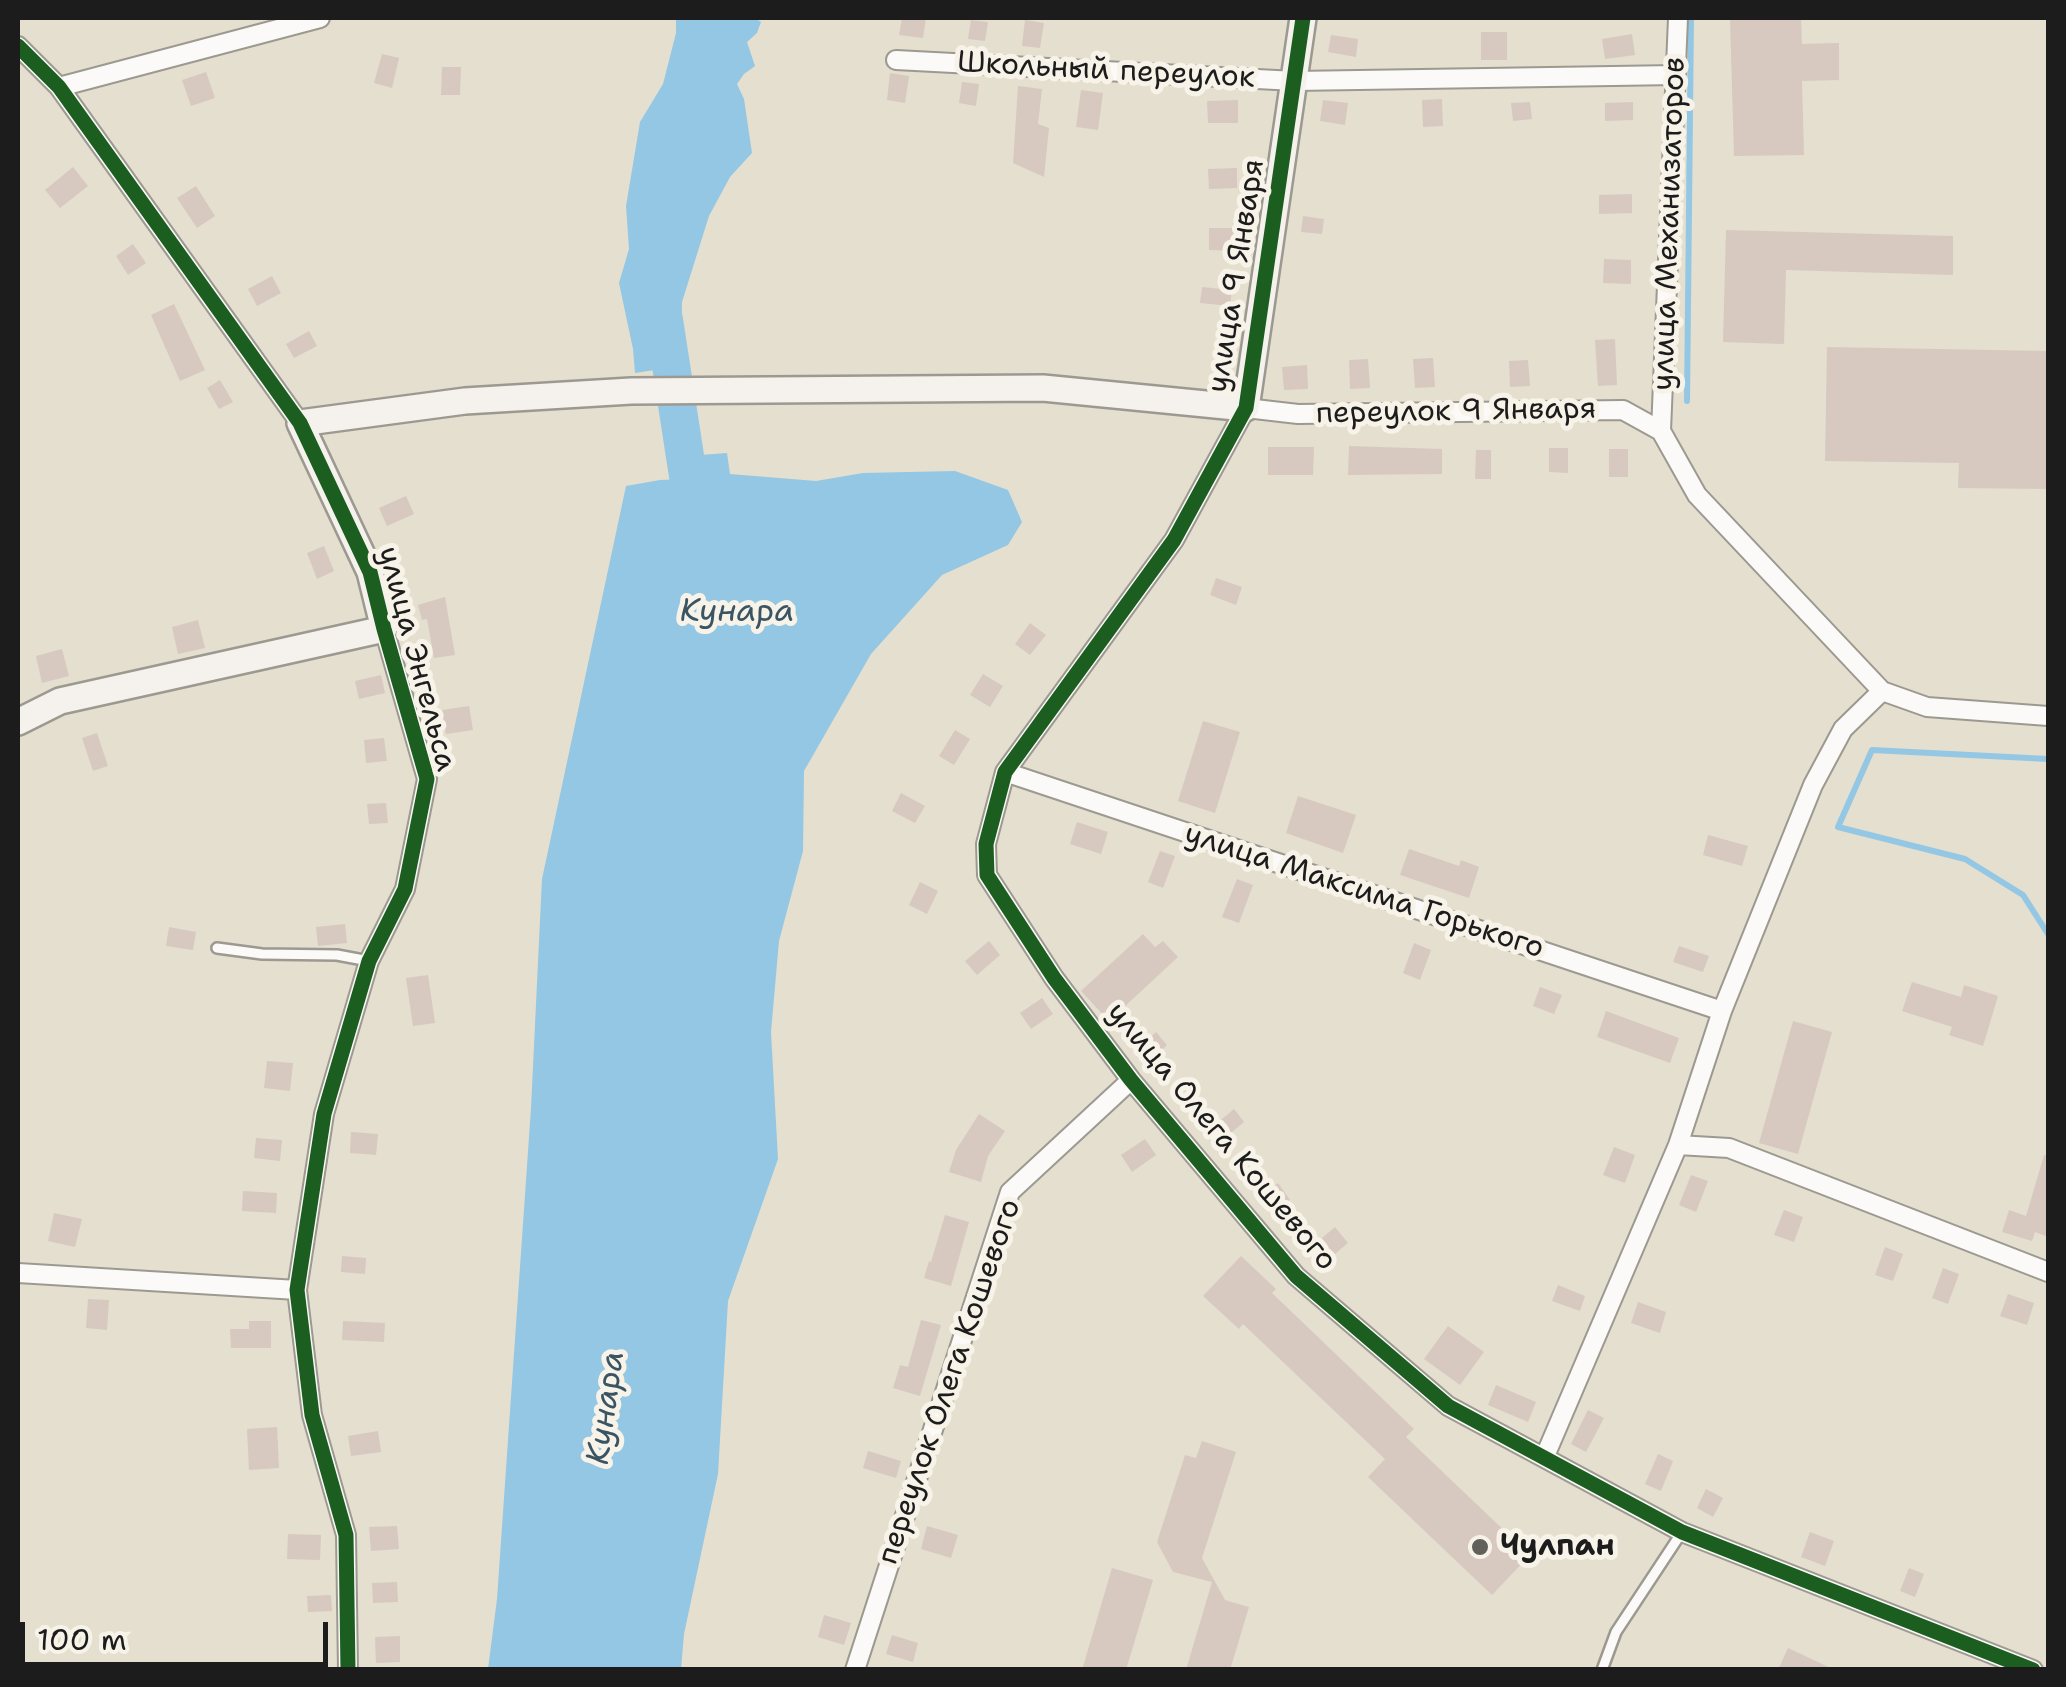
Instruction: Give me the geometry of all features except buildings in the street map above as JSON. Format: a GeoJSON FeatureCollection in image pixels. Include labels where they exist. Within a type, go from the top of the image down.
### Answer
{"type":"FeatureCollection","features":[{"type":"Feature","properties":{"kind":"street"},"geometry":{"type":"LineString","coordinates":[[60,87],[320,18]]}},
{"type":"Feature","properties":{"kind":"street","name":"улица 9 Января"},"geometry":{"type":"LineString","coordinates":[[1005,772],[1174,540],[1246,408],[1303,18]]}},
{"type":"Feature","properties":{"kind":"street","name":"улица Механизаторов"},"geometry":{"type":"LineString","coordinates":[[1661,431],[1678,18]]}},
{"type":"Feature","properties":{"kind":"street","name":"улица Энгельса"},"geometry":{"type":"LineString","coordinates":[[18,46],[60,87],[300,423],[370,572],[427,778],[404,890],[369,961],[324,1114],[297,1290],[312,1414],[346,1535],[348,1670]]}},
{"type":"Feature","properties":{"kind":"street","name":"Школьный переулок"},"geometry":{"type":"LineString","coordinates":[[896,60],[1295,81],[1676,75]]}},
{"type":"Feature","properties":{"kind":"street"},"geometry":{"type":"LineString","coordinates":[[300,423],[465,402],[631,391],[1043,388],[1246,408]]}},
{"type":"Feature","properties":{"kind":"street","name":"переулок 9 Января"},"geometry":{"type":"LineString","coordinates":[[1246,408],[1298,414],[1623,410],[1661,431]]}},
{"type":"Feature","properties":{"kind":"street"},"geometry":{"type":"LineString","coordinates":[[1661,431],[1696,495],[1882,691],[1927,707],[2048,716]]}},
{"type":"Feature","properties":{"kind":"street"},"geometry":{"type":"LineString","coordinates":[[18,722],[60,701],[384,629]]}},
{"type":"Feature","properties":{"kind":"street"},"geometry":{"type":"LineString","coordinates":[[1545,1456],[1678,1145],[1722,1011],[1813,785],[1843,730],[1882,691]]}},
{"type":"Feature","properties":{"kind":"street","name":"улица Максима Горького"},"geometry":{"type":"LineString","coordinates":[[1005,772],[1722,1011]]}},
{"type":"Feature","properties":{"kind":"street","name":"улица Олега Кошевого"},"geometry":{"type":"LineString","coordinates":[[1005,772],[986,844],[987,875],[1054,978],[1131,1080],[1296,1276],[1448,1406],[1682,1532],[2033,1670]]}},
{"type":"Feature","properties":{"kind":"street","name":"переулок Олега Кошевого"},"geometry":{"type":"LineString","coordinates":[[855,1670],[1010,1192],[1131,1080]]}},
{"type":"Feature","properties":{"kind":"street"},"geometry":{"type":"LineString","coordinates":[[1678,1145],[1729,1148],[2048,1272]]}},
{"type":"Feature","properties":{"kind":"street"},"geometry":{"type":"LineString","coordinates":[[18,1273],[297,1290]]}},
{"type":"Feature","properties":{"kind":"lane"},"geometry":{"type":"LineString","coordinates":[[218,948],[262,954],[337,954],[369,961]]}},
{"type":"Feature","properties":{"kind":"lane"},"geometry":{"type":"LineString","coordinates":[[1602,1670],[1616,1632],[1682,1532]]}},
{"type":"Feature","properties":{"kind":"water"},"geometry":{"type":"Polygon","coordinates":[[[676,18],[755,18],[761,22],[757,33],[747,42],[755,66],[737,84],[744,99],[752,153],[730,177],[709,216],[682,302],[681,366],[635,373],[619,283],[629,249],[626,206],[640,122],[663,84],[676,18]]]}},
{"type":"Feature","properties":{"kind":"water","name":"Кунара"},"geometry":{"type":"Polygon","coordinates":[[[727,453],[730,474],[816,481],[863,473],[955,471],[1008,490],[1022,522],[1008,545],[942,575],[871,654],[804,771],[803,851],[779,941],[771,1032],[778,1159],[728,1301],[718,1474],[684,1634],[681,1669],[488,1669],[497,1599],[531,1108],[542,879],[626,486],[682,479],[687,456],[727,453]]]}},
{"type":"Feature","properties":{"kind":"waterway"},"geometry":{"type":"LineString","coordinates":[[1687,401],[1691,18]]}},
{"type":"Feature","properties":{"kind":"waterway","name":"Кунара"},"geometry":{"type":"LineString","coordinates":[[664,320],[693,508]]}},
{"type":"Feature","properties":{"kind":"waterway"},"geometry":{"type":"LineString","coordinates":[[2048,759],[1872,750],[1838,827],[1965,859],[2023,895],[2048,934]]}},
{"type":"Feature","properties":{"kind":"cycle path"},"geometry":{"type":"LineString","coordinates":[[1303,18],[1246,408],[1174,540],[1005,772],[986,844],[987,875],[1054,978],[1131,1080],[1296,1276],[1448,1406],[1682,1532],[2033,1670]]}},
{"type":"Feature","properties":{"kind":"cycle path"},"geometry":{"type":"LineString","coordinates":[[18,46],[59,87],[300,423],[370,572],[427,779],[405,889],[369,961],[324,1114],[297,1290],[312,1415],[346,1535],[348,1670]]}},
{"type":"Feature","properties":{"kind":"place","name":"Чулпан"},"geometry":{"type":"Point","coordinates":[1480,1547]}}]}
